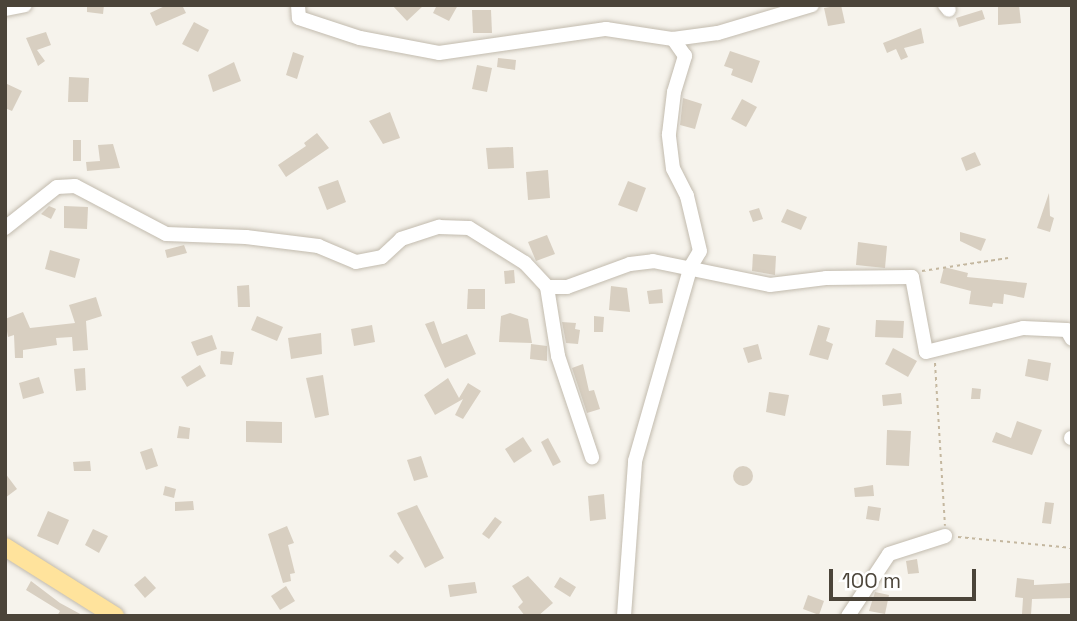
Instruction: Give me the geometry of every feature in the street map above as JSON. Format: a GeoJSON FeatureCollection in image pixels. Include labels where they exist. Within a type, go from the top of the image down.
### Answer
{"type":"FeatureCollection","features":[{"type":"Feature","properties":{"kind":"main road"},"geometry":{"type":"LineString","coordinates":[[5,547],[115,616]]}},
{"type":"Feature","properties":{"kind":"street"},"geometry":{"type":"LineString","coordinates":[[5,9],[25,5]]}},
{"type":"Feature","properties":{"kind":"street"},"geometry":{"type":"LineString","coordinates":[[298,5],[299,18],[360,38],[439,53],[606,29],[673,39],[718,33],[812,5]]}},
{"type":"Feature","properties":{"kind":"street"},"geometry":{"type":"LineString","coordinates":[[624,616],[635,461],[691,266],[700,251],[697,230],[673,169],[669,134],[674,92],[685,55],[673,39]]}},
{"type":"Feature","properties":{"kind":"street"},"geometry":{"type":"LineString","coordinates":[[5,228],[57,187],[75,186],[166,234],[246,237],[318,246],[356,262],[382,257],[401,239],[455,226],[487,237],[525,263],[547,286],[558,356],[592,457]]}},
{"type":"Feature","properties":{"kind":"street"},"geometry":{"type":"LineString","coordinates":[[547,286],[567,287],[630,264],[653,261],[691,266],[712,276],[769,285],[827,278],[912,277],[926,352],[943,351],[1023,328],[1067,330],[1072,339]]}},
{"type":"Feature","properties":{"kind":"street"},"geometry":{"type":"LineString","coordinates":[[848,616],[890,554],[945,536]]}},
{"type":"Feature","properties":{"kind":"path"},"geometry":{"type":"LineString","coordinates":[[912,277],[939,267],[1008,258]]}},
{"type":"Feature","properties":{"kind":"path"},"geometry":{"type":"LineString","coordinates":[[943,351],[933,366],[939,375],[945,536],[1072,548]]}},
{"type":"Feature","properties":{"kind":"building"},"geometry":{"type":"Polygon","coordinates":[[[87,5],[104,5],[103,14],[87,12],[87,5]]]}},
{"type":"Feature","properties":{"kind":"building"},"geometry":{"type":"Polygon","coordinates":[[[167,5],[182,5],[186,13],[156,26],[150,13],[167,5]]]}},
{"type":"Feature","properties":{"kind":"building"},"geometry":{"type":"Polygon","coordinates":[[[392,5],[424,5],[407,21],[392,5]]]}},
{"type":"Feature","properties":{"kind":"building"},"geometry":{"type":"Polygon","coordinates":[[[437,5],[458,5],[449,21],[433,13],[437,5]]]}},
{"type":"Feature","properties":{"kind":"building"},"geometry":{"type":"Polygon","coordinates":[[[841,5],[845,23],[828,26],[824,8],[841,5]]]}},
{"type":"Feature","properties":{"kind":"building"},"geometry":{"type":"Polygon","coordinates":[[[998,5],[1019,5],[1021,23],[998,25],[998,5]]]}},
{"type":"Feature","properties":{"kind":"building"},"geometry":{"type":"Polygon","coordinates":[[[472,10],[491,10],[492,33],[473,33],[472,10]]]}},
{"type":"Feature","properties":{"kind":"building"},"geometry":{"type":"Polygon","coordinates":[[[982,10],[985,19],[959,27],[956,18],[982,10]]]}},
{"type":"Feature","properties":{"kind":"building"},"geometry":{"type":"Polygon","coordinates":[[[194,22],[209,30],[198,52],[182,44],[194,22]]]}},
{"type":"Feature","properties":{"kind":"building"},"geometry":{"type":"Polygon","coordinates":[[[921,28],[924,43],[904,48],[908,57],[901,60],[896,49],[887,53],[883,43],[921,28]]]}},
{"type":"Feature","properties":{"kind":"building"},"geometry":{"type":"Polygon","coordinates":[[[46,32],[51,45],[37,50],[45,61],[38,66],[26,38],[46,32]]]}},
{"type":"Feature","properties":{"kind":"building"},"geometry":{"type":"Polygon","coordinates":[[[730,51],[760,61],[752,83],[731,75],[733,69],[724,66],[730,51]]]}},
{"type":"Feature","properties":{"kind":"building"},"geometry":{"type":"Polygon","coordinates":[[[293,52],[304,56],[297,79],[286,75],[293,52]]]}},
{"type":"Feature","properties":{"kind":"building"},"geometry":{"type":"Polygon","coordinates":[[[498,58],[516,60],[515,70],[497,67],[498,58]]]}},
{"type":"Feature","properties":{"kind":"building"},"geometry":{"type":"Polygon","coordinates":[[[234,62],[241,81],[213,92],[208,75],[234,62]]]}},
{"type":"Feature","properties":{"kind":"building"},"geometry":{"type":"Polygon","coordinates":[[[477,65],[492,68],[487,92],[472,89],[477,65]]]}},
{"type":"Feature","properties":{"kind":"building"},"geometry":{"type":"Polygon","coordinates":[[[69,77],[89,78],[88,102],[68,102],[69,77]]]}},
{"type":"Feature","properties":{"kind":"building"},"geometry":{"type":"Polygon","coordinates":[[[5,83],[22,91],[12,111],[5,108],[5,83]]]}},
{"type":"Feature","properties":{"kind":"building"},"geometry":{"type":"Polygon","coordinates":[[[683,98],[702,104],[695,129],[680,125],[683,98]]]}},
{"type":"Feature","properties":{"kind":"building"},"geometry":{"type":"Polygon","coordinates":[[[742,99],[757,107],[746,127],[731,119],[742,99]]]}},
{"type":"Feature","properties":{"kind":"building"},"geometry":{"type":"Polygon","coordinates":[[[390,112],[400,138],[383,144],[369,121],[390,112]]]}},
{"type":"Feature","properties":{"kind":"building"},"geometry":{"type":"Polygon","coordinates":[[[317,133],[329,148],[286,177],[278,165],[306,146],[304,143],[317,133]]]}},
{"type":"Feature","properties":{"kind":"building"},"geometry":{"type":"Polygon","coordinates":[[[73,140],[81,140],[81,161],[73,161],[73,140]]]}},
{"type":"Feature","properties":{"kind":"building"},"geometry":{"type":"Polygon","coordinates":[[[113,144],[120,168],[87,171],[86,162],[100,161],[98,145],[113,144]]]}},
{"type":"Feature","properties":{"kind":"building"},"geometry":{"type":"Polygon","coordinates":[[[513,147],[514,168],[488,169],[486,148],[513,147]]]}},
{"type":"Feature","properties":{"kind":"building"},"geometry":{"type":"Polygon","coordinates":[[[975,152],[981,165],[966,171],[961,158],[975,152]]]}},
{"type":"Feature","properties":{"kind":"building"},"geometry":{"type":"Polygon","coordinates":[[[548,170],[550,198],[528,200],[526,172],[548,170]]]}},
{"type":"Feature","properties":{"kind":"building"},"geometry":{"type":"Polygon","coordinates":[[[338,180],[346,202],[327,210],[318,187],[338,180]]]}},
{"type":"Feature","properties":{"kind":"building"},"geometry":{"type":"Polygon","coordinates":[[[628,181],[646,188],[637,212],[618,205],[628,181]]]}},
{"type":"Feature","properties":{"kind":"building"},"geometry":{"type":"Polygon","coordinates":[[[1049,193],[1050,216],[1054,218],[1050,232],[1037,228],[1049,193]]]}},
{"type":"Feature","properties":{"kind":"building"},"geometry":{"type":"Polygon","coordinates":[[[49,206],[56,209],[51,219],[41,214],[49,206]]]}},
{"type":"Feature","properties":{"kind":"building"},"geometry":{"type":"Polygon","coordinates":[[[64,206],[88,207],[87,229],[64,228],[64,206]]]}},
{"type":"Feature","properties":{"kind":"building"},"geometry":{"type":"Polygon","coordinates":[[[759,208],[763,219],[753,222],[749,211],[759,208]]]}},
{"type":"Feature","properties":{"kind":"building"},"geometry":{"type":"Polygon","coordinates":[[[787,209],[807,217],[801,230],[781,222],[787,209]]]}},
{"type":"Feature","properties":{"kind":"building"},"geometry":{"type":"Polygon","coordinates":[[[960,232],[986,239],[981,251],[960,241],[960,232]]]}},
{"type":"Feature","properties":{"kind":"building"},"geometry":{"type":"Polygon","coordinates":[[[547,235],[555,254],[536,261],[528,242],[547,235]]]}},
{"type":"Feature","properties":{"kind":"building"},"geometry":{"type":"Polygon","coordinates":[[[858,242],[887,246],[885,268],[856,265],[858,242]]]}},
{"type":"Feature","properties":{"kind":"building"},"geometry":{"type":"Polygon","coordinates":[[[184,245],[187,253],[167,258],[165,250],[184,245]]]}},
{"type":"Feature","properties":{"kind":"building"},"geometry":{"type":"Polygon","coordinates":[[[50,250],[80,259],[75,278],[45,269],[50,250]]]}},
{"type":"Feature","properties":{"kind":"building"},"geometry":{"type":"Polygon","coordinates":[[[753,254],[776,256],[775,275],[752,271],[753,254]]]}},
{"type":"Feature","properties":{"kind":"building"},"geometry":{"type":"Polygon","coordinates":[[[944,267],[968,273],[967,277],[1027,283],[1024,298],[1004,294],[1003,304],[993,303],[992,307],[969,304],[971,291],[940,283],[944,267]]]}},
{"type":"Feature","properties":{"kind":"building"},"geometry":{"type":"Polygon","coordinates":[[[514,270],[515,283],[505,284],[504,271],[514,270]]]}},
{"type":"Feature","properties":{"kind":"building"},"geometry":{"type":"Polygon","coordinates":[[[249,285],[250,307],[238,307],[237,286],[249,285]]]}},
{"type":"Feature","properties":{"kind":"building"},"geometry":{"type":"Polygon","coordinates":[[[611,286],[627,288],[630,312],[609,310],[611,286]]]}},
{"type":"Feature","properties":{"kind":"building"},"geometry":{"type":"Polygon","coordinates":[[[468,289],[485,289],[485,309],[467,309],[468,289]]]}},
{"type":"Feature","properties":{"kind":"building"},"geometry":{"type":"Polygon","coordinates":[[[662,289],[663,303],[649,304],[647,291],[662,289]]]}},
{"type":"Feature","properties":{"kind":"building"},"geometry":{"type":"Polygon","coordinates":[[[96,297],[102,316],[86,321],[88,350],[73,351],[72,337],[56,338],[57,345],[23,350],[23,358],[15,358],[14,335],[8,337],[5,319],[23,312],[30,328],[75,323],[69,305],[96,297]]]}},
{"type":"Feature","properties":{"kind":"building"},"geometry":{"type":"Polygon","coordinates":[[[510,313],[528,319],[532,343],[499,342],[501,316],[510,313]]]}},
{"type":"Feature","properties":{"kind":"building"},"geometry":{"type":"Polygon","coordinates":[[[257,316],[283,327],[277,341],[251,330],[257,316]]]}},
{"type":"Feature","properties":{"kind":"building"},"geometry":{"type":"Polygon","coordinates":[[[594,316],[604,317],[603,332],[594,332],[594,316]]]}},
{"type":"Feature","properties":{"kind":"building"},"geometry":{"type":"Polygon","coordinates":[[[876,320],[904,321],[903,338],[875,337],[876,320]]]}},
{"type":"Feature","properties":{"kind":"building"},"geometry":{"type":"Polygon","coordinates":[[[434,321],[442,344],[467,334],[476,354],[445,368],[425,324],[434,321]]]}},
{"type":"Feature","properties":{"kind":"building"},"geometry":{"type":"Polygon","coordinates":[[[562,322],[576,323],[575,329],[580,330],[578,344],[566,343],[562,322]]]}},
{"type":"Feature","properties":{"kind":"building"},"geometry":{"type":"Polygon","coordinates":[[[372,325],[375,342],[354,346],[351,329],[372,325]]]}},
{"type":"Feature","properties":{"kind":"building"},"geometry":{"type":"Polygon","coordinates":[[[818,325],[830,328],[826,341],[833,344],[828,360],[809,355],[818,325]]]}},
{"type":"Feature","properties":{"kind":"building"},"geometry":{"type":"Polygon","coordinates":[[[321,333],[322,354],[291,359],[288,338],[321,333]]]}},
{"type":"Feature","properties":{"kind":"building"},"geometry":{"type":"Polygon","coordinates":[[[212,335],[217,349],[197,356],[191,342],[212,335]]]}},
{"type":"Feature","properties":{"kind":"building"},"geometry":{"type":"Polygon","coordinates":[[[531,344],[547,346],[547,361],[530,359],[531,344]]]}},
{"type":"Feature","properties":{"kind":"building"},"geometry":{"type":"Polygon","coordinates":[[[758,344],[762,359],[748,363],[743,348],[758,344]]]}},
{"type":"Feature","properties":{"kind":"building"},"geometry":{"type":"Polygon","coordinates":[[[893,348],[917,361],[908,377],[885,364],[893,348]]]}},
{"type":"Feature","properties":{"kind":"building"},"geometry":{"type":"Polygon","coordinates":[[[221,351],[234,352],[232,365],[220,364],[221,351]]]}},
{"type":"Feature","properties":{"kind":"building"},"geometry":{"type":"Polygon","coordinates":[[[1028,359],[1051,363],[1048,381],[1025,376],[1028,359]]]}},
{"type":"Feature","properties":{"kind":"building"},"geometry":{"type":"Polygon","coordinates":[[[583,364],[589,391],[594,390],[600,409],[587,413],[572,368],[583,364]]]}},
{"type":"Feature","properties":{"kind":"building"},"geometry":{"type":"Polygon","coordinates":[[[200,365],[206,376],[187,387],[181,377],[200,365]]]}},
{"type":"Feature","properties":{"kind":"building"},"geometry":{"type":"Polygon","coordinates":[[[85,368],[86,390],[76,391],[74,369],[85,368]]]}},
{"type":"Feature","properties":{"kind":"building"},"geometry":{"type":"Polygon","coordinates":[[[323,375],[329,415],[315,418],[306,378],[323,375]]]}},
{"type":"Feature","properties":{"kind":"building"},"geometry":{"type":"Polygon","coordinates":[[[39,377],[44,393],[23,399],[19,383],[39,377]]]}},
{"type":"Feature","properties":{"kind":"building"},"geometry":{"type":"Polygon","coordinates":[[[448,378],[459,398],[468,383],[481,391],[463,419],[455,415],[463,399],[435,415],[424,395],[448,378]]]}},
{"type":"Feature","properties":{"kind":"building"},"geometry":{"type":"Polygon","coordinates":[[[972,388],[981,389],[980,399],[971,399],[972,388]]]}},
{"type":"Feature","properties":{"kind":"building"},"geometry":{"type":"Polygon","coordinates":[[[769,392],[789,395],[785,416],[766,412],[769,392]]]}},
{"type":"Feature","properties":{"kind":"building"},"geometry":{"type":"Polygon","coordinates":[[[901,393],[902,404],[883,406],[882,395],[901,393]]]}},
{"type":"Feature","properties":{"kind":"building"},"geometry":{"type":"Polygon","coordinates":[[[246,421],[282,422],[282,443],[246,442],[246,421]]]}},
{"type":"Feature","properties":{"kind":"building"},"geometry":{"type":"Polygon","coordinates":[[[1017,421],[1042,430],[1032,455],[992,442],[996,432],[1011,438],[1017,421]]]}},
{"type":"Feature","properties":{"kind":"building"},"geometry":{"type":"Polygon","coordinates":[[[179,426],[190,428],[189,439],[177,438],[179,426]]]}},
{"type":"Feature","properties":{"kind":"building"},"geometry":{"type":"Polygon","coordinates":[[[887,430],[911,431],[909,466],[886,465],[887,430]]]}},
{"type":"Feature","properties":{"kind":"building"},"geometry":{"type":"Polygon","coordinates":[[[523,437],[532,451],[514,463],[505,449],[523,437]]]}},
{"type":"Feature","properties":{"kind":"building"},"geometry":{"type":"Polygon","coordinates":[[[548,438],[561,462],[553,466],[541,442],[548,438]]]}},
{"type":"Feature","properties":{"kind":"building"},"geometry":{"type":"Polygon","coordinates":[[[152,448],[158,466],[146,470],[140,452],[152,448]]]}},
{"type":"Feature","properties":{"kind":"building"},"geometry":{"type":"Polygon","coordinates":[[[421,456],[428,477],[414,481],[407,460],[421,456]]]}},
{"type":"Feature","properties":{"kind":"building"},"geometry":{"type":"Polygon","coordinates":[[[90,461],[91,471],[74,471],[73,462],[90,461]]]}},
{"type":"Feature","properties":{"kind":"building"},"geometry":{"type":"Polygon","coordinates":[[[743,466],[750,469],[753,476],[750,483],[743,486],[736,483],[733,476],[736,469],[743,466]]]}},
{"type":"Feature","properties":{"kind":"building"},"geometry":{"type":"Polygon","coordinates":[[[5,473],[17,489],[5,498],[5,473]]]}},
{"type":"Feature","properties":{"kind":"building"},"geometry":{"type":"Polygon","coordinates":[[[873,485],[874,496],[855,497],[854,488],[873,485]]]}},
{"type":"Feature","properties":{"kind":"building"},"geometry":{"type":"Polygon","coordinates":[[[165,486],[176,489],[174,498],[163,495],[165,486]]]}},
{"type":"Feature","properties":{"kind":"building"},"geometry":{"type":"Polygon","coordinates":[[[604,494],[606,519],[590,521],[588,496],[604,494]]]}},
{"type":"Feature","properties":{"kind":"building"},"geometry":{"type":"Polygon","coordinates":[[[193,501],[194,510],[175,511],[175,502],[193,501]]]}},
{"type":"Feature","properties":{"kind":"building"},"geometry":{"type":"Polygon","coordinates":[[[1045,502],[1054,503],[1051,524],[1042,523],[1045,502]]]}},
{"type":"Feature","properties":{"kind":"building"},"geometry":{"type":"Polygon","coordinates":[[[417,505],[444,558],[425,568],[397,513],[417,505]]]}},
{"type":"Feature","properties":{"kind":"building"},"geometry":{"type":"Polygon","coordinates":[[[868,506],[881,508],[879,521],[866,519],[868,506]]]}},
{"type":"Feature","properties":{"kind":"building"},"geometry":{"type":"Polygon","coordinates":[[[48,511],[69,520],[58,545],[37,536],[48,511]]]}},
{"type":"Feature","properties":{"kind":"building"},"geometry":{"type":"Polygon","coordinates":[[[495,517],[502,522],[489,539],[482,534],[495,517]]]}},
{"type":"Feature","properties":{"kind":"building"},"geometry":{"type":"Polygon","coordinates":[[[287,526],[294,543],[288,545],[295,573],[290,574],[291,581],[283,583],[268,534],[287,526]]]}},
{"type":"Feature","properties":{"kind":"building"},"geometry":{"type":"Polygon","coordinates":[[[93,529],[108,536],[99,553],[85,545],[93,529]]]}},
{"type":"Feature","properties":{"kind":"building"},"geometry":{"type":"Polygon","coordinates":[[[395,550],[404,558],[398,564],[389,556],[395,550]]]}},
{"type":"Feature","properties":{"kind":"building"},"geometry":{"type":"Polygon","coordinates":[[[917,559],[919,573],[908,574],[906,561],[917,559]]]}},
{"type":"Feature","properties":{"kind":"building"},"geometry":{"type":"Polygon","coordinates":[[[145,576],[156,588],[145,598],[134,585],[145,576]]]}},
{"type":"Feature","properties":{"kind":"building"},"geometry":{"type":"Polygon","coordinates":[[[528,576],[553,603],[538,616],[525,616],[518,607],[523,602],[512,586],[528,576]]]}},
{"type":"Feature","properties":{"kind":"building"},"geometry":{"type":"Polygon","coordinates":[[[560,577],[576,587],[570,597],[554,587],[560,577]]]}},
{"type":"Feature","properties":{"kind":"building"},"geometry":{"type":"Polygon","coordinates":[[[1017,578],[1034,580],[1034,585],[1070,583],[1071,598],[1032,599],[1031,615],[1022,614],[1023,598],[1015,597],[1017,578]]]}},
{"type":"Feature","properties":{"kind":"building"},"geometry":{"type":"Polygon","coordinates":[[[31,581],[60,603],[84,616],[57,616],[60,611],[26,590],[31,581]]]}},
{"type":"Feature","properties":{"kind":"building"},"geometry":{"type":"Polygon","coordinates":[[[475,582],[477,593],[450,597],[448,585],[475,582]]]}},
{"type":"Feature","properties":{"kind":"building"},"geometry":{"type":"Polygon","coordinates":[[[286,586],[295,601],[280,610],[271,596],[286,586]]]}},
{"type":"Feature","properties":{"kind":"building"},"geometry":{"type":"Polygon","coordinates":[[[875,592],[889,595],[885,614],[869,611],[875,592]]]}},
{"type":"Feature","properties":{"kind":"building"},"geometry":{"type":"Polygon","coordinates":[[[808,595],[824,601],[819,615],[803,609],[808,595]]]}}]}
